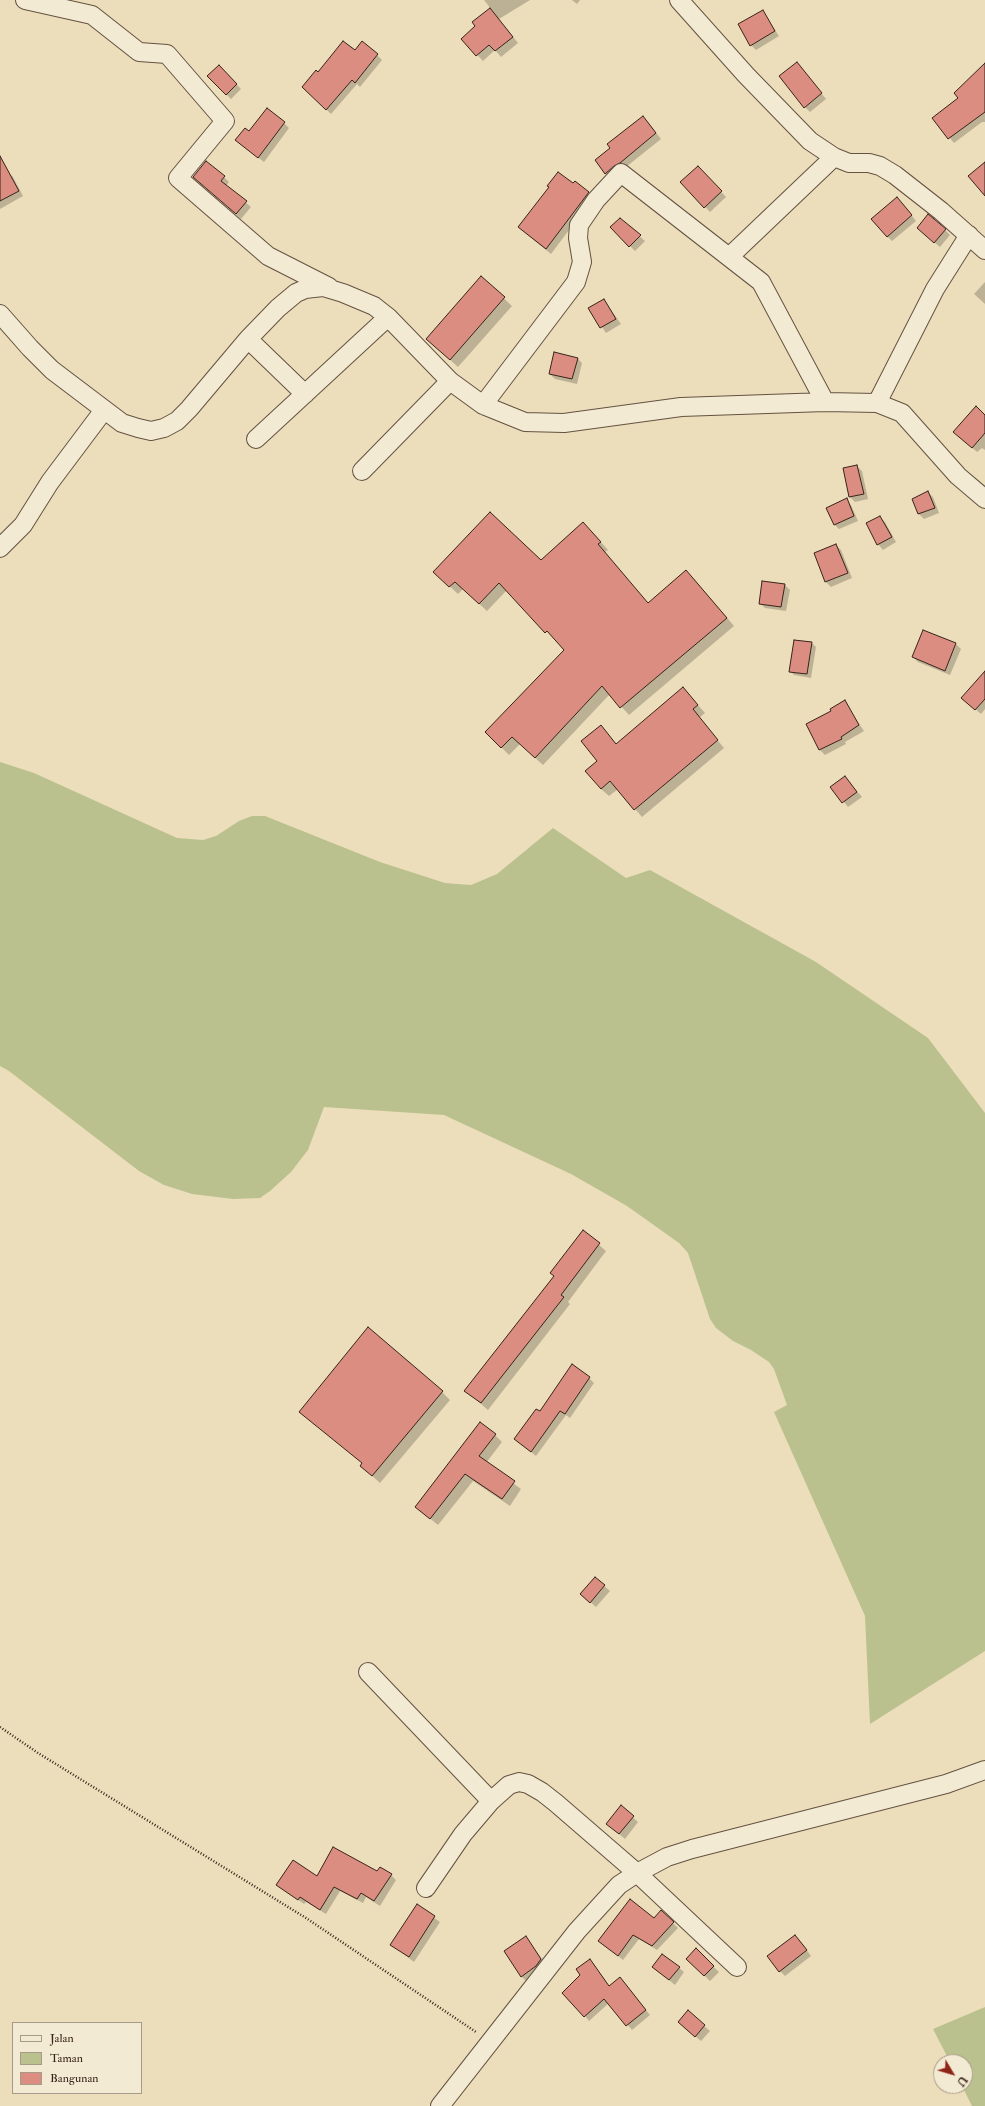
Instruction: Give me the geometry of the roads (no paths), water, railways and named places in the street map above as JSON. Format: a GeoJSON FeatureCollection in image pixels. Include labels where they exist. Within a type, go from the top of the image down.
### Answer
{"type":"FeatureCollection","features":[{"type":"Feature","properties":{"kind":"street"},"geometry":{"type":"LineString","coordinates":[[25,0],[92,15],[139,52],[167,54],[225,121],[178,178],[268,256],[332,289],[367,303],[388,317],[450,381],[483,404],[525,422],[564,423],[681,407],[825,402],[877,403],[902,413],[954,472],[985,499]]}},
{"type":"Feature","properties":{"kind":"street"},"geometry":{"type":"LineString","coordinates":[[679,0],[746,75],[798,129],[820,149],[849,163],[870,163],[880,166],[920,193],[985,250]]}},
{"type":"Feature","properties":{"kind":"street"},"geometry":{"type":"LineString","coordinates":[[729,257],[834,157]]}},
{"type":"Feature","properties":{"kind":"street"},"geometry":{"type":"LineString","coordinates":[[483,404],[576,282],[580,273],[582,262],[578,238],[579,225],[596,200],[621,172],[761,282],[825,402]]}},
{"type":"Feature","properties":{"kind":"street"},"geometry":{"type":"LineString","coordinates":[[877,403],[935,289],[969,236]]}},
{"type":"Feature","properties":{"kind":"street"},"geometry":{"type":"LineString","coordinates":[[0,314],[52,370],[104,410],[122,422],[138,428],[151,430],[164,428],[177,421],[189,409],[248,339],[296,293],[314,288],[332,289]]}},
{"type":"Feature","properties":{"kind":"street"},"geometry":{"type":"LineString","coordinates":[[256,439],[388,317]]}},
{"type":"Feature","properties":{"kind":"street"},"geometry":{"type":"LineString","coordinates":[[248,339],[305,394]]}},
{"type":"Feature","properties":{"kind":"street"},"geometry":{"type":"LineString","coordinates":[[362,472],[450,381]]}},
{"type":"Feature","properties":{"kind":"street"},"geometry":{"type":"LineString","coordinates":[[0,548],[23,525],[50,482],[104,410]]}},
{"type":"Feature","properties":{"kind":"street"},"geometry":{"type":"LineString","coordinates":[[368,1672],[491,1801]]}},
{"type":"Feature","properties":{"kind":"street"},"geometry":{"type":"LineString","coordinates":[[440,2106],[542,1975],[600,1904],[619,1885],[636,1873],[667,1857],[692,1849],[946,1784],[985,1770]]}},
{"type":"Feature","properties":{"kind":"street"},"geometry":{"type":"LineString","coordinates":[[426,1888],[464,1834],[491,1801],[509,1785],[519,1782],[534,1787],[556,1802],[636,1873],[737,1967]]}}]}
